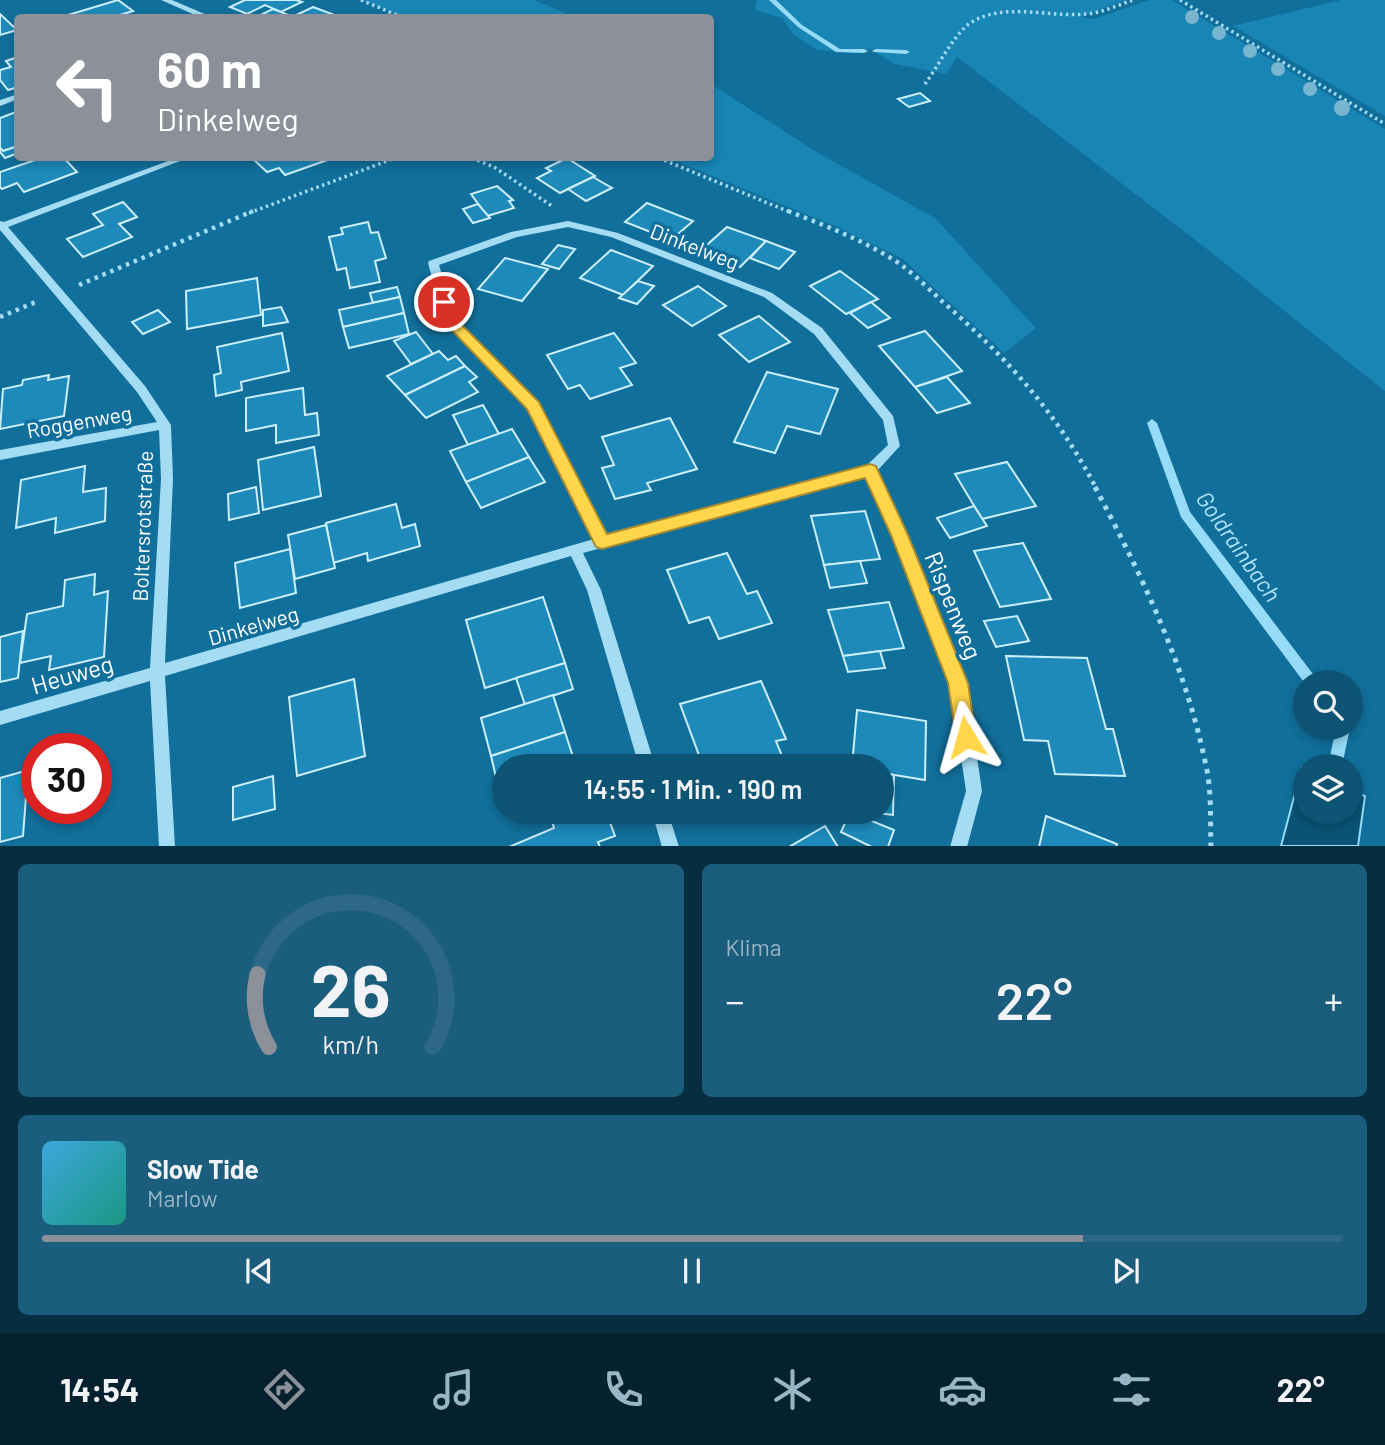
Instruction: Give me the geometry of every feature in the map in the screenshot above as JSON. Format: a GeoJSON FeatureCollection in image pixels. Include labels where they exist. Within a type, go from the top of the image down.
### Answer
{"type":"FeatureCollection","features":[{"type":"Feature","properties":{"kind":"street"},"geometry":{"type":"LineString","coordinates":[[165,0],[199,14]]}},
{"type":"Feature","properties":{"kind":"street"},"geometry":{"type":"LineString","coordinates":[[1,225],[175,161]]}},
{"type":"Feature","properties":{"kind":"street","name":"Dinkelweg"},"geometry":{"type":"LineString","coordinates":[[157,673],[602,542],[870,470],[894,446],[889,419],[818,331],[768,295],[614,235],[568,224],[515,234],[433,263],[450,321],[534,406],[602,542]]}},
{"type":"Feature","properties":{"kind":"street","name":"Boltersrotstraße"},"geometry":{"type":"LineString","coordinates":[[1,225],[141,389],[165,425],[167,479],[157,673],[167,846]]}},
{"type":"Feature","properties":{"kind":"street","name":"Roggenweg"},"geometry":{"type":"LineString","coordinates":[[0,455],[165,425]]}},
{"type":"Feature","properties":{"kind":"street","name":"Rispenweg"},"geometry":{"type":"LineString","coordinates":[[870,470],[900,535],[958,683],[974,791],[958,846]]}},
{"type":"Feature","properties":{"kind":"street"},"geometry":{"type":"LineString","coordinates":[[575,550],[594,590],[643,754]]}},
{"type":"Feature","properties":{"kind":"street","name":"Heuweg"},"geometry":{"type":"LineString","coordinates":[[0,718],[157,673]]}},
{"type":"Feature","properties":{"kind":"street"},"geometry":{"type":"LineString","coordinates":[[664,824],[671,846]]}},
{"type":"Feature","properties":{"kind":"path"},"geometry":{"type":"LineString","coordinates":[[361,0],[394,14]]}},
{"type":"Feature","properties":{"kind":"path"},"geometry":{"type":"LineString","coordinates":[[925,84],[967,25],[994,11],[1025,7],[1065,15],[1090,14],[1133,0]]}},
{"type":"Feature","properties":{"kind":"path"},"geometry":{"type":"LineString","coordinates":[[1180,0],[1385,124]]}},
{"type":"Feature","properties":{"kind":"path"},"geometry":{"type":"LineString","coordinates":[[0,317],[218,224],[387,161]]}},
{"type":"Feature","properties":{"kind":"path"},"geometry":{"type":"LineString","coordinates":[[479,161],[494,167],[561,212],[568,224]]}},
{"type":"Feature","properties":{"kind":"path"},"geometry":{"type":"LineString","coordinates":[[666,161],[847,235],[900,264],[972,327],[1037,394],[1080,457],[1118,529],[1182,673],[1207,769],[1211,846]]}},
{"type":"Feature","properties":{"kind":"shaded area"},"geometry":{"type":"Polygon","coordinates":[[[361,0],[534,0],[567,14],[395,14],[361,0]]]}},
{"type":"Feature","properties":{"kind":"shaded area"},"geometry":{"type":"Polygon","coordinates":[[[757,0],[1126,0],[1080,17],[1094,19],[1149,0],[1172,0],[1385,129],[1385,391],[1203,246],[957,57],[946,74],[895,64],[878,54],[879,50],[861,49],[858,53],[817,50],[794,35],[782,18],[755,10],[757,0]]]}},
{"type":"Feature","properties":{"kind":"shaded area"},"geometry":{"type":"Polygon","coordinates":[[[1341,0],[1385,0],[1385,116],[1233,26],[1341,0]]]}},
{"type":"Feature","properties":{"kind":"shaded area"},"geometry":{"type":"Polygon","coordinates":[[[714,86],[815,151],[935,218],[1036,328],[1004,353],[903,259],[833,225],[675,161],[714,161],[714,86]]]}},
{"type":"Feature","properties":{"kind":"shaded area"},"geometry":{"type":"Polygon","coordinates":[[[1293,801],[1293,824],[1361,824],[1358,846],[1281,846],[1293,801]]]}},
{"type":"Feature","properties":{"kind":"building"},"geometry":{"type":"Polygon","coordinates":[[[118,0],[133,11],[123,14],[71,14],[118,0]]]}},
{"type":"Feature","properties":{"kind":"building"},"geometry":{"type":"Polygon","coordinates":[[[245,0],[302,2],[281,12],[265,5],[247,14],[230,7],[245,0]]]}},
{"type":"Feature","properties":{"kind":"building"},"geometry":{"type":"Polygon","coordinates":[[[313,7],[332,14],[298,14],[313,7]]]}},
{"type":"Feature","properties":{"kind":"building"},"geometry":{"type":"Polygon","coordinates":[[[273,9],[286,14],[262,14],[273,9]]]}},
{"type":"Feature","properties":{"kind":"building"},"geometry":{"type":"Polygon","coordinates":[[[0,14],[14,27],[14,31],[0,35],[0,14]]]}},
{"type":"Feature","properties":{"kind":"building"},"geometry":{"type":"Polygon","coordinates":[[[14,58],[14,88],[8,90],[0,80],[0,70],[11,67],[6,61],[14,58]]]}},
{"type":"Feature","properties":{"kind":"building"},"geometry":{"type":"Polygon","coordinates":[[[920,93],[930,101],[909,107],[898,99],[920,93]]]}},
{"type":"Feature","properties":{"kind":"building"},"geometry":{"type":"Polygon","coordinates":[[[14,113],[14,147],[3,151],[0,148],[0,118],[14,113]]]}},
{"type":"Feature","properties":{"kind":"building"},"geometry":{"type":"Polygon","coordinates":[[[14,147],[14,155],[5,158],[0,148],[3,151],[14,147]]]}},
{"type":"Feature","properties":{"kind":"building"},"geometry":{"type":"Polygon","coordinates":[[[32,161],[67,161],[77,172],[24,192],[17,183],[2,189],[0,172],[32,161]]]}},
{"type":"Feature","properties":{"kind":"building"},"geometry":{"type":"Polygon","coordinates":[[[255,161],[325,161],[285,175],[279,168],[267,172],[255,161]]]}},
{"type":"Feature","properties":{"kind":"building"},"geometry":{"type":"Polygon","coordinates":[[[561,161],[572,161],[595,176],[560,193],[537,178],[551,171],[546,168],[561,161]]]}},
{"type":"Feature","properties":{"kind":"building"},"geometry":{"type":"Polygon","coordinates":[[[593,177],[612,188],[586,201],[568,189],[593,177]]]}},
{"type":"Feature","properties":{"kind":"building"},"geometry":{"type":"Polygon","coordinates":[[[497,186],[513,200],[509,201],[514,208],[487,216],[471,194],[497,186]]]}},
{"type":"Feature","properties":{"kind":"building"},"geometry":{"type":"Polygon","coordinates":[[[123,202],[137,217],[119,224],[132,237],[83,257],[67,239],[103,225],[93,214],[123,202]]]}},
{"type":"Feature","properties":{"kind":"building"},"geometry":{"type":"Polygon","coordinates":[[[647,203],[693,221],[671,240],[625,222],[647,203]]]}},
{"type":"Feature","properties":{"kind":"building"},"geometry":{"type":"Polygon","coordinates":[[[478,204],[490,218],[473,223],[463,209],[478,204]]]}},
{"type":"Feature","properties":{"kind":"building"},"geometry":{"type":"Polygon","coordinates":[[[368,222],[371,233],[378,232],[386,258],[375,261],[380,282],[350,288],[346,268],[337,270],[329,237],[343,234],[341,228],[368,222]]]}},
{"type":"Feature","properties":{"kind":"building"},"geometry":{"type":"Polygon","coordinates":[[[727,227],[766,241],[740,267],[700,251],[727,227]]]}},
{"type":"Feature","properties":{"kind":"building"},"geometry":{"type":"Polygon","coordinates":[[[766,241],[795,252],[779,269],[750,258],[766,241]]]}},
{"type":"Feature","properties":{"kind":"building"},"geometry":{"type":"Polygon","coordinates":[[[558,245],[575,249],[559,269],[542,264],[558,245]]]}},
{"type":"Feature","properties":{"kind":"building"},"geometry":{"type":"Polygon","coordinates":[[[611,250],[653,266],[623,295],[580,278],[611,250]]]}},
{"type":"Feature","properties":{"kind":"building"},"geometry":{"type":"Polygon","coordinates":[[[505,258],[548,269],[522,301],[478,289],[505,258]]]}},
{"type":"Feature","properties":{"kind":"building"},"geometry":{"type":"Polygon","coordinates":[[[840,271],[878,299],[846,314],[810,286],[840,271]]]}},
{"type":"Feature","properties":{"kind":"building"},"geometry":{"type":"Polygon","coordinates":[[[257,278],[261,315],[187,329],[186,291],[257,278]]]}},
{"type":"Feature","properties":{"kind":"building"},"geometry":{"type":"Polygon","coordinates":[[[638,281],[654,286],[637,304],[619,298],[638,281]]]}},
{"type":"Feature","properties":{"kind":"building"},"geometry":{"type":"Polygon","coordinates":[[[698,286],[726,306],[692,326],[663,305],[698,286]]]}},
{"type":"Feature","properties":{"kind":"building"},"geometry":{"type":"Polygon","coordinates":[[[397,287],[400,297],[373,303],[370,293],[397,287]]]}},
{"type":"Feature","properties":{"kind":"building"},"geometry":{"type":"Polygon","coordinates":[[[400,297],[404,313],[343,327],[339,310],[400,297]]]}},
{"type":"Feature","properties":{"kind":"building"},"geometry":{"type":"Polygon","coordinates":[[[871,302],[890,318],[868,328],[850,313],[871,302]]]}},
{"type":"Feature","properties":{"kind":"building"},"geometry":{"type":"Polygon","coordinates":[[[281,307],[288,322],[263,326],[263,310],[281,307]]]}},
{"type":"Feature","properties":{"kind":"building"},"geometry":{"type":"Polygon","coordinates":[[[158,310],[170,322],[143,334],[132,322],[158,310]]]}},
{"type":"Feature","properties":{"kind":"building"},"geometry":{"type":"Polygon","coordinates":[[[404,313],[409,334],[349,348],[343,327],[404,313]]]}},
{"type":"Feature","properties":{"kind":"building"},"geometry":{"type":"Polygon","coordinates":[[[759,316],[790,342],[749,362],[719,335],[759,316]]]}},
{"type":"Feature","properties":{"kind":"building"},"geometry":{"type":"Polygon","coordinates":[[[925,331],[962,371],[915,387],[879,346],[925,331]]]}},
{"type":"Feature","properties":{"kind":"building"},"geometry":{"type":"Polygon","coordinates":[[[416,332],[433,354],[411,364],[394,341],[416,332]]]}},
{"type":"Feature","properties":{"kind":"building"},"geometry":{"type":"Polygon","coordinates":[[[282,333],[289,371],[241,382],[242,390],[216,396],[214,375],[221,373],[217,347],[282,333]]]}},
{"type":"Feature","properties":{"kind":"building"},"geometry":{"type":"Polygon","coordinates":[[[614,333],[636,363],[620,368],[632,385],[590,399],[580,385],[568,389],[547,355],[614,333]]]}},
{"type":"Feature","properties":{"kind":"building"},"geometry":{"type":"Polygon","coordinates":[[[439,351],[448,360],[456,356],[465,366],[405,395],[387,376],[439,351]]]}},
{"type":"Feature","properties":{"kind":"building"},"geometry":{"type":"Polygon","coordinates":[[[465,366],[477,377],[469,382],[478,392],[426,418],[405,395],[465,366]]]}},
{"type":"Feature","properties":{"kind":"building"},"geometry":{"type":"Polygon","coordinates":[[[767,372],[838,389],[820,434],[787,426],[775,453],[734,442],[767,372]]]}},
{"type":"Feature","properties":{"kind":"building"},"geometry":{"type":"Polygon","coordinates":[[[49,375],[48,380],[69,376],[64,416],[0,429],[3,389],[22,385],[23,380],[49,375]]]}},
{"type":"Feature","properties":{"kind":"building"},"geometry":{"type":"Polygon","coordinates":[[[947,377],[970,403],[937,413],[915,387],[947,377]]]}},
{"type":"Feature","properties":{"kind":"building"},"geometry":{"type":"Polygon","coordinates":[[[303,388],[305,415],[317,413],[319,435],[276,443],[276,425],[246,431],[246,398],[303,388]]]}},
{"type":"Feature","properties":{"kind":"building"},"geometry":{"type":"Polygon","coordinates":[[[483,405],[499,434],[468,445],[453,415],[483,405]]]}},
{"type":"Feature","properties":{"kind":"building"},"geometry":{"type":"Polygon","coordinates":[[[670,418],[697,469],[647,483],[651,490],[615,499],[602,468],[614,465],[602,437],[670,418]]]}},
{"type":"Feature","properties":{"kind":"building"},"geometry":{"type":"Polygon","coordinates":[[[512,429],[529,457],[466,482],[450,451],[512,429]]]}},
{"type":"Feature","properties":{"kind":"building"},"geometry":{"type":"Polygon","coordinates":[[[314,447],[321,496],[263,510],[258,460],[314,447]]]}},
{"type":"Feature","properties":{"kind":"building"},"geometry":{"type":"Polygon","coordinates":[[[529,457],[545,482],[481,508],[466,482],[529,457]]]}},
{"type":"Feature","properties":{"kind":"building"},"geometry":{"type":"Polygon","coordinates":[[[1007,462],[1036,506],[982,519],[955,474],[1007,462]]]}},
{"type":"Feature","properties":{"kind":"building"},"geometry":{"type":"Polygon","coordinates":[[[85,466],[83,492],[106,488],[105,521],[55,533],[56,518],[16,528],[21,480],[85,466]]]}},
{"type":"Feature","properties":{"kind":"building"},"geometry":{"type":"Polygon","coordinates":[[[256,487],[259,513],[229,520],[228,494],[256,487]]]}},
{"type":"Feature","properties":{"kind":"building"},"geometry":{"type":"Polygon","coordinates":[[[396,504],[402,528],[415,524],[420,546],[368,561],[367,553],[333,563],[326,523],[396,504]]]}},
{"type":"Feature","properties":{"kind":"building"},"geometry":{"type":"Polygon","coordinates":[[[974,506],[987,526],[950,538],[937,518],[974,506]]]}},
{"type":"Feature","properties":{"kind":"building"},"geometry":{"type":"Polygon","coordinates":[[[865,511],[880,559],[824,565],[811,516],[865,511]]]}},
{"type":"Feature","properties":{"kind":"building"},"geometry":{"type":"Polygon","coordinates":[[[326,525],[335,568],[295,579],[288,535],[326,525]]]}},
{"type":"Feature","properties":{"kind":"building"},"geometry":{"type":"Polygon","coordinates":[[[1023,543],[1051,599],[1000,607],[974,551],[1023,543]]]}},
{"type":"Feature","properties":{"kind":"building"},"geometry":{"type":"Polygon","coordinates":[[[290,549],[296,593],[240,608],[235,563],[290,549]]]}},
{"type":"Feature","properties":{"kind":"building"},"geometry":{"type":"Polygon","coordinates":[[[727,553],[747,594],[757,591],[772,623],[719,639],[709,617],[689,623],[667,570],[727,553]]]}},
{"type":"Feature","properties":{"kind":"building"},"geometry":{"type":"Polygon","coordinates":[[[860,561],[867,583],[830,588],[824,565],[860,561]]]}},
{"type":"Feature","properties":{"kind":"building"},"geometry":{"type":"Polygon","coordinates":[[[95,574],[94,595],[108,591],[104,657],[49,670],[51,656],[20,663],[27,614],[63,606],[65,580],[95,574]]]}},
{"type":"Feature","properties":{"kind":"building"},"geometry":{"type":"Polygon","coordinates":[[[543,597],[565,663],[485,688],[466,620],[543,597]]]}},
{"type":"Feature","properties":{"kind":"building"},"geometry":{"type":"Polygon","coordinates":[[[889,602],[904,648],[843,656],[828,610],[889,602]]]}},
{"type":"Feature","properties":{"kind":"building"},"geometry":{"type":"Polygon","coordinates":[[[1017,616],[1029,641],[996,647],[984,621],[1017,616]]]}},
{"type":"Feature","properties":{"kind":"building"},"geometry":{"type":"Polygon","coordinates":[[[23,631],[18,678],[0,682],[0,637],[23,631]]]}},
{"type":"Feature","properties":{"kind":"building"},"geometry":{"type":"Polygon","coordinates":[[[880,651],[885,668],[848,672],[843,656],[880,651]]]}},
{"type":"Feature","properties":{"kind":"building"},"geometry":{"type":"Polygon","coordinates":[[[1006,656],[1087,658],[1106,729],[1113,729],[1125,776],[1055,774],[1048,741],[1024,740],[1006,656]]]}},
{"type":"Feature","properties":{"kind":"building"},"geometry":{"type":"Polygon","coordinates":[[[565,663],[573,689],[525,705],[516,678],[565,663]]]}},
{"type":"Feature","properties":{"kind":"building"},"geometry":{"type":"Polygon","coordinates":[[[354,679],[365,756],[297,776],[289,697],[354,679]]]}},
{"type":"Feature","properties":{"kind":"building"},"geometry":{"type":"Polygon","coordinates":[[[761,681],[786,739],[776,741],[781,754],[699,754],[680,704],[761,681]]]}},
{"type":"Feature","properties":{"kind":"building"},"geometry":{"type":"Polygon","coordinates":[[[553,695],[565,732],[491,756],[481,718],[553,695]]]}},
{"type":"Feature","properties":{"kind":"building"},"geometry":{"type":"Polygon","coordinates":[[[857,710],[926,721],[925,780],[894,775],[894,754],[853,754],[857,710]]]}},
{"type":"Feature","properties":{"kind":"building"},"geometry":{"type":"Polygon","coordinates":[[[565,732],[572,754],[497,754],[565,732]]]}},
{"type":"Feature","properties":{"kind":"building"},"geometry":{"type":"Polygon","coordinates":[[[21,772],[21,824],[24,824],[23,836],[0,842],[0,778],[21,772]]]}},
{"type":"Feature","properties":{"kind":"building"},"geometry":{"type":"Polygon","coordinates":[[[273,776],[275,809],[233,820],[233,787],[273,776]]]}},
{"type":"Feature","properties":{"kind":"building"},"geometry":{"type":"Polygon","coordinates":[[[1046,816],[1117,844],[1116,846],[1039,846],[1046,816]]]}},
{"type":"Feature","properties":{"kind":"building"},"geometry":{"type":"Polygon","coordinates":[[[553,824],[610,824],[615,836],[598,842],[600,846],[511,846],[554,828],[553,824]]]}},
{"type":"Feature","properties":{"kind":"building"},"geometry":{"type":"Polygon","coordinates":[[[845,824],[879,824],[894,830],[888,846],[870,846],[841,832],[845,824]]]}},
{"type":"Feature","properties":{"kind":"building"},"geometry":{"type":"Polygon","coordinates":[[[825,826],[837,846],[791,846],[825,826]]]}},
{"type":"Feature","properties":{"kind":"waterway","name":"Goldrainbach"},"geometry":{"type":"LineString","coordinates":[[772,0],[800,26],[838,51],[864,51]]}},
{"type":"Feature","properties":{"kind":"waterway","name":"Goldrainbach"},"geometry":{"type":"LineString","coordinates":[[876,51],[906,52]]}},
{"type":"Feature","properties":{"kind":"waterway","name":"Goldrainbach"},"geometry":{"type":"LineString","coordinates":[[1152,423],[1185,514],[1302,670]]}},
{"type":"Feature","properties":{"kind":"waterway","name":"Goldrainbach"},"geometry":{"type":"LineString","coordinates":[[1338,754],[1340,740]]}},
{"type":"Feature","properties":{"kind":"route"},"geometry":{"type":"LineString","coordinates":[[444,302],[450,321],[534,406],[602,542],[870,470],[900,535],[958,683],[966,737]]}}]}
